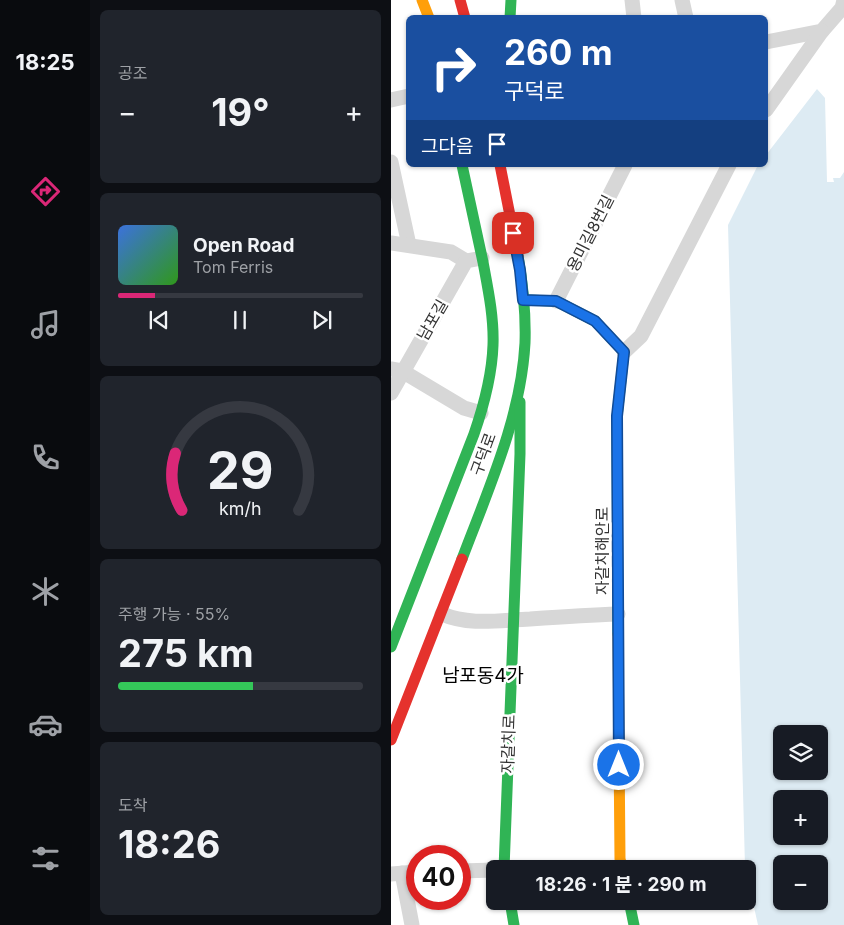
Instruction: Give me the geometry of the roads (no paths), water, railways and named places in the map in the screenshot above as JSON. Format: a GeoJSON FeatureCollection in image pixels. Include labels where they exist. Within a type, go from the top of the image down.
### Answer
{"type":"FeatureCollection","features":[{"type":"Feature","properties":{"kind":"main road"},"geometry":{"type":"LineString","coordinates":[[460,0],[464,15]]}},
{"type":"Feature","properties":{"kind":"main road"},"geometry":{"type":"LineString","coordinates":[[510,15],[511,0]]}},
{"type":"Feature","properties":{"kind":"main road","name":"구덕로"},"geometry":{"type":"LineString","coordinates":[[391,647],[395,627],[481,413],[488,384],[493,344],[493,323],[482,258],[462,167]]}},
{"type":"Feature","properties":{"kind":"main road","name":"구덕로"},"geometry":{"type":"LineString","coordinates":[[391,740],[442,614],[509,431],[519,389],[524,349],[525,318],[520,270],[500,167]]}},
{"type":"Feature","properties":{"kind":"main road"},"geometry":{"type":"LineString","coordinates":[[523,300],[556,301],[595,321],[624,352]]}},
{"type":"Feature","properties":{"kind":"main road","name":"자갈치해안로"},"geometry":{"type":"LineString","coordinates":[[620,860],[617,416],[624,352]]}},
{"type":"Feature","properties":{"kind":"main road","name":"자갈치로"},"geometry":{"type":"LineString","coordinates":[[504,860],[520,454],[519,389]]}},
{"type":"Feature","properties":{"kind":"main road"},"geometry":{"type":"LineString","coordinates":[[510,910],[513,925]]}},
{"type":"Feature","properties":{"kind":"main road"},"geometry":{"type":"LineString","coordinates":[[631,910],[634,925]]}},
{"type":"Feature","properties":{"kind":"street"},"geometry":{"type":"LineString","coordinates":[[632,0],[634,15]]}},
{"type":"Feature","properties":{"kind":"street"},"geometry":{"type":"LineString","coordinates":[[682,0],[685,15]]}},
{"type":"Feature","properties":{"kind":"street"},"geometry":{"type":"LineString","coordinates":[[768,107],[822,32],[842,8],[844,0]]}},
{"type":"Feature","properties":{"kind":"street"},"geometry":{"type":"LineString","coordinates":[[768,42],[822,32]]}},
{"type":"Feature","properties":{"kind":"street"},"geometry":{"type":"LineString","coordinates":[[391,100],[406,97]]}},
{"type":"Feature","properties":{"kind":"street"},"geometry":{"type":"LineString","coordinates":[[391,162],[409,245]]}},
{"type":"Feature","properties":{"kind":"street","name":"용미길8번길"},"geometry":{"type":"LineString","coordinates":[[556,301],[624,167]]}},
{"type":"Feature","properties":{"kind":"street"},"geometry":{"type":"LineString","coordinates":[[624,352],[641,336],[728,167]]}},
{"type":"Feature","properties":{"kind":"street"},"geometry":{"type":"LineString","coordinates":[[391,243],[451,252],[466,261],[482,258]]}},
{"type":"Feature","properties":{"kind":"street","name":"남포길"},"geometry":{"type":"LineString","coordinates":[[391,393],[396,370],[466,261]]}},
{"type":"Feature","properties":{"kind":"street"},"geometry":{"type":"LineString","coordinates":[[396,370],[464,408],[481,413]]}},
{"type":"Feature","properties":{"kind":"street"},"geometry":{"type":"LineString","coordinates":[[442,614],[454,619],[495,622],[618,614]]}},
{"type":"Feature","properties":{"kind":"street"},"geometry":{"type":"LineString","coordinates":[[471,871],[486,870]]}},
{"type":"Feature","properties":{"kind":"street"},"geometry":{"type":"LineString","coordinates":[[396,873],[412,925]]}},
{"type":"Feature","properties":{"kind":"district","name":"남포동4가"},"geometry":{"type":"Point","coordinates":[483,675]}}]}
